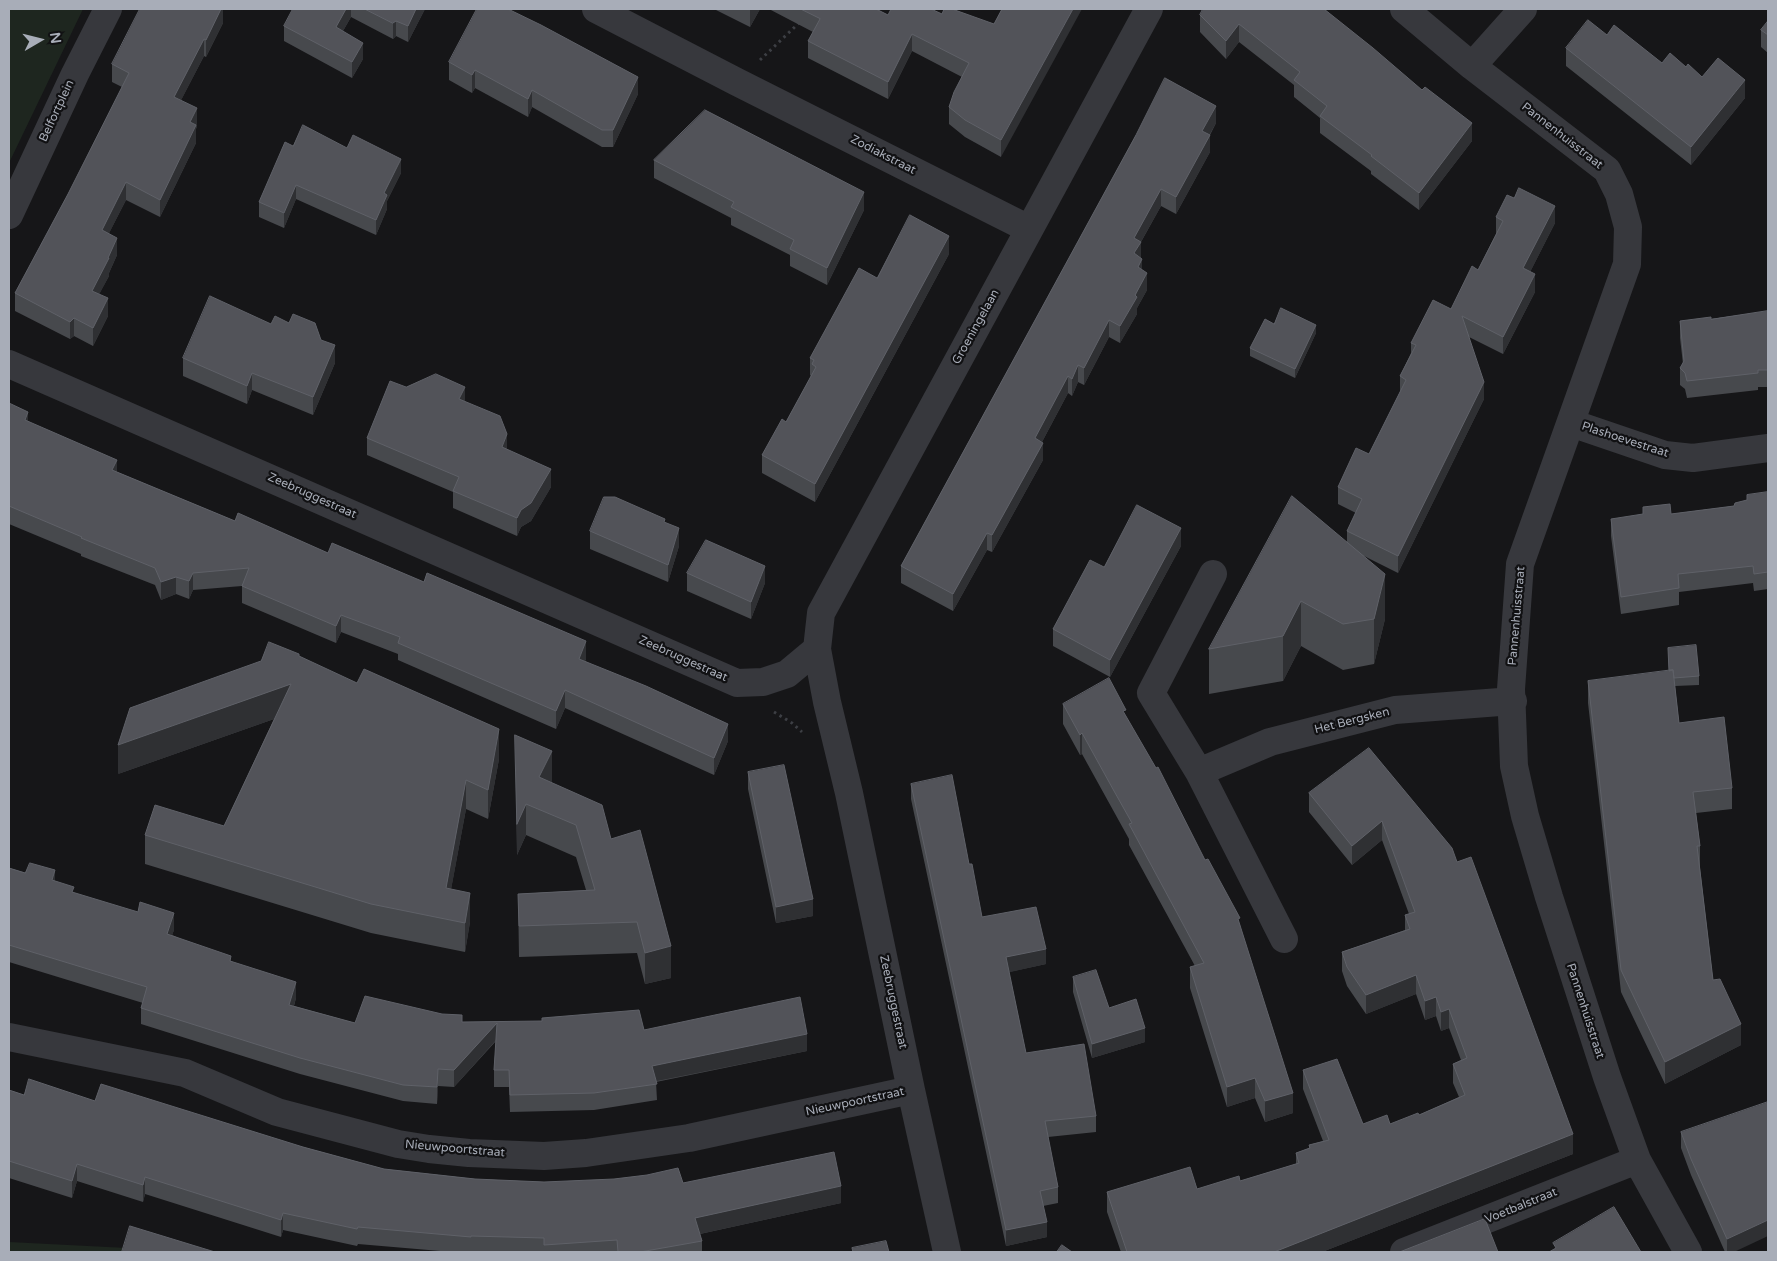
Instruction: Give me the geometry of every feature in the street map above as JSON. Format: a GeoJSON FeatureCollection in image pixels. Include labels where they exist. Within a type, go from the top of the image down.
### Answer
{"type":"FeatureCollection","features":[{"type":"Feature","properties":{"kind":"street","name":"Belfortplein"},"geometry":{"type":"LineString","coordinates":[[9,215],[75,74],[108,9]]}},
{"type":"Feature","properties":{"kind":"street","name":"Zodiakstraat"},"geometry":{"type":"LineString","coordinates":[[596,9],[736,82],[1030,229]]}},
{"type":"Feature","properties":{"kind":"street","name":"Groeningelaan"},"geometry":{"type":"LineString","coordinates":[[817,650],[821,613],[1149,9]]}},
{"type":"Feature","properties":{"kind":"street","name":"Pannenhuisstraat"},"geometry":{"type":"LineString","coordinates":[[1404,9],[1472,66],[1607,170],[1619,194],[1628,227],[1627,264],[1520,564],[1512,689],[1514,766],[1525,816],[1549,897],[1607,1077],[1637,1160],[1688,1252]]}},
{"type":"Feature","properties":{"kind":"street"},"geometry":{"type":"LineString","coordinates":[[1472,66],[1523,9]]}},
{"type":"Feature","properties":{"kind":"street","name":"Zeebruggestraat"},"geometry":{"type":"LineString","coordinates":[[9,364],[737,683],[764,682],[786,674],[817,650],[827,702],[850,793],[911,1090],[947,1252]]}},
{"type":"Feature","properties":{"kind":"street","name":"Plashoevestraat"},"geometry":{"type":"LineString","coordinates":[[1571,422],[1665,455],[1693,458],[1768,448]]}},
{"type":"Feature","properties":{"kind":"street"},"geometry":{"type":"LineString","coordinates":[[1214,574],[1152,693],[1199,772],[1284,939]]}},
{"type":"Feature","properties":{"kind":"street","name":"Het Bergsken"},"geometry":{"type":"LineString","coordinates":[[1199,772],[1270,742],[1395,710],[1513,701]]}},
{"type":"Feature","properties":{"kind":"street","name":"Nieuwpoortstraat"},"geometry":{"type":"LineString","coordinates":[[9,1037],[185,1073],[277,1112],[398,1144],[429,1150],[469,1153],[544,1156],[586,1153],[689,1138],[911,1090]]}},
{"type":"Feature","properties":{"kind":"street","name":"Voetbalstraat"},"geometry":{"type":"LineString","coordinates":[[1404,1252],[1637,1160]]}},
{"type":"Feature","properties":{"kind":"path"},"geometry":{"type":"LineString","coordinates":[[736,82],[800,22]]}},
{"type":"Feature","properties":{"kind":"path"},"geometry":{"type":"LineString","coordinates":[[737,683],[752,698],[792,723],[804,734]]}},
{"type":"Feature","properties":{"kind":"shaded area"},"geometry":{"type":"Polygon","coordinates":[[[9,9],[83,9],[9,163],[9,9]]]}},
{"type":"Feature","properties":{"kind":"shaded area"},"geometry":{"type":"Polygon","coordinates":[[[9,1242],[127,1248],[126,1252],[9,1252],[9,1242]]]}},
{"type":"Feature","properties":{"kind":"building"},"geometry":{"type":"Polygon","coordinates":[[[140,9],[221,9],[174,97],[197,108],[190,122],[196,125],[160,200],[126,182],[102,230],[117,238],[92,291],[108,298],[93,328],[74,318],[70,322],[15,293],[68,194],[129,73],[112,64],[140,9]]]}},
{"type":"Feature","properties":{"kind":"building"},"geometry":{"type":"Polygon","coordinates":[[[293,9],[346,9],[336,27],[363,43],[352,62],[284,26],[293,9]]]}},
{"type":"Feature","properties":{"kind":"building"},"geometry":{"type":"Polygon","coordinates":[[[365,9],[416,9],[408,26],[396,21],[393,23],[365,9]]]}},
{"type":"Feature","properties":{"kind":"building"},"geometry":{"type":"Polygon","coordinates":[[[477,9],[508,9],[638,77],[613,130],[602,130],[532,90],[528,99],[475,70],[472,75],[449,62],[477,9]]]}},
{"type":"Feature","properties":{"kind":"building"},"geometry":{"type":"Polygon","coordinates":[[[801,9],[876,9],[888,15],[891,9],[931,9],[942,14],[944,9],[952,9],[994,24],[1002,9],[1073,9],[1001,140],[965,120],[949,107],[954,92],[969,63],[912,34],[888,82],[808,41],[820,19],[801,9]]]}},
{"type":"Feature","properties":{"kind":"building"},"geometry":{"type":"Polygon","coordinates":[[[1203,9],[1324,9],[1422,90],[1425,87],[1472,123],[1419,193],[1320,116],[1327,106],[1294,80],[1300,72],[1239,24],[1226,41],[1200,15],[1203,9]]]}},
{"type":"Feature","properties":{"kind":"building"},"geometry":{"type":"Polygon","coordinates":[[[1588,20],[1607,35],[1614,25],[1662,63],[1670,53],[1686,67],[1688,64],[1702,77],[1718,58],[1745,80],[1691,147],[1566,48],[1588,20]]]}},
{"type":"Feature","properties":{"kind":"building"},"geometry":{"type":"Polygon","coordinates":[[[1768,21],[1768,35],[1761,30],[1768,21]]]}},
{"type":"Feature","properties":{"kind":"building"},"geometry":{"type":"Polygon","coordinates":[[[1165,78],[1216,106],[1202,131],[1210,135],[1176,197],[1161,189],[1134,238],[1141,242],[1134,253],[1142,259],[1138,267],[1147,273],[1135,295],[1137,297],[1120,326],[1109,320],[1084,368],[1078,365],[1072,379],[1068,376],[1035,438],[1043,443],[992,535],[987,533],[953,594],[901,566],[1136,135],[1165,78]]]}},
{"type":"Feature","properties":{"kind":"building"},"geometry":{"type":"Polygon","coordinates":[[[705,110],[864,192],[827,268],[790,249],[794,240],[731,207],[734,202],[654,160],[705,110]]]}},
{"type":"Feature","properties":{"kind":"building"},"geometry":{"type":"Polygon","coordinates":[[[303,125],[347,148],[353,135],[401,159],[384,193],[387,195],[376,220],[296,185],[284,213],[259,202],[285,142],[293,146],[303,125]]]}},
{"type":"Feature","properties":{"kind":"building"},"geometry":{"type":"Polygon","coordinates":[[[1519,188],[1555,206],[1523,268],[1535,274],[1503,337],[1462,316],[1484,382],[1398,556],[1347,531],[1362,499],[1338,487],[1356,448],[1369,454],[1406,380],[1400,376],[1416,345],[1411,343],[1433,300],[1451,309],[1472,266],[1478,270],[1503,221],[1496,217],[1507,195],[1514,198],[1519,188]]]}},
{"type":"Feature","properties":{"kind":"building"},"geometry":{"type":"Polygon","coordinates":[[[910,215],[949,236],[815,484],[762,455],[782,419],[786,422],[816,367],[812,364],[814,360],[810,358],[859,268],[877,278],[910,215]]]}},
{"type":"Feature","properties":{"kind":"building"},"geometry":{"type":"Polygon","coordinates":[[[210,296],[271,324],[275,316],[289,323],[293,314],[315,323],[321,340],[335,345],[313,397],[252,373],[247,386],[183,358],[210,296]]]}},
{"type":"Feature","properties":{"kind":"building"},"geometry":{"type":"Polygon","coordinates":[[[1281,308],[1316,325],[1295,369],[1250,348],[1265,319],[1274,324],[1281,308]]]}},
{"type":"Feature","properties":{"kind":"building"},"geometry":{"type":"Polygon","coordinates":[[[1768,311],[1768,370],[1758,370],[1758,373],[1687,381],[1685,373],[1680,368],[1684,361],[1680,321],[1711,317],[1711,319],[1768,311]]]}},
{"type":"Feature","properties":{"kind":"building"},"geometry":{"type":"Polygon","coordinates":[[[436,374],[465,387],[459,399],[500,416],[507,434],[502,447],[551,469],[531,503],[521,510],[517,518],[453,491],[459,477],[367,438],[390,381],[406,387],[436,374]]]}},
{"type":"Feature","properties":{"kind":"building"},"geometry":{"type":"Polygon","coordinates":[[[9,403],[28,412],[25,420],[117,460],[112,470],[235,521],[238,513],[328,553],[332,543],[424,582],[427,573],[586,641],[579,659],[646,686],[728,724],[714,758],[565,690],[556,711],[398,643],[400,637],[341,615],[336,626],[242,586],[249,568],[193,573],[189,581],[176,577],[161,582],[155,568],[9,506],[9,403]]]}},
{"type":"Feature","properties":{"kind":"building"},"geometry":{"type":"Polygon","coordinates":[[[1768,492],[1768,572],[1754,574],[1753,566],[1678,574],[1679,588],[1621,597],[1611,519],[1643,514],[1643,507],[1670,504],[1671,514],[1734,506],[1735,503],[1747,500],[1747,495],[1768,492]]]}},
{"type":"Feature","properties":{"kind":"building"},"geometry":{"type":"Polygon","coordinates":[[[1292,496],[1385,574],[1374,619],[1343,624],[1301,601],[1283,636],[1209,649],[1292,496]]]}},
{"type":"Feature","properties":{"kind":"building"},"geometry":{"type":"Polygon","coordinates":[[[604,497],[615,497],[665,519],[664,522],[679,528],[668,565],[590,531],[604,497]]]}},
{"type":"Feature","properties":{"kind":"building"},"geometry":{"type":"Polygon","coordinates":[[[1137,505],[1181,528],[1110,660],[1053,629],[1090,560],[1104,567],[1137,505]]]}},
{"type":"Feature","properties":{"kind":"building"},"geometry":{"type":"Polygon","coordinates":[[[706,540],[765,566],[751,602],[687,573],[706,540]]]}},
{"type":"Feature","properties":{"kind":"building"},"geometry":{"type":"Polygon","coordinates":[[[269,642],[299,654],[299,656],[357,683],[364,669],[499,729],[488,790],[466,780],[446,888],[470,893],[465,923],[371,904],[145,835],[155,805],[224,826],[291,684],[118,745],[130,708],[261,661],[269,642]]]}},
{"type":"Feature","properties":{"kind":"building"},"geometry":{"type":"Polygon","coordinates":[[[1696,645],[1699,676],[1674,678],[1673,670],[1669,671],[1668,648],[1696,645]]]}},
{"type":"Feature","properties":{"kind":"building"},"geometry":{"type":"Polygon","coordinates":[[[1673,670],[1679,723],[1724,717],[1732,788],[1693,792],[1700,846],[1697,846],[1713,980],[1720,979],[1741,1024],[1665,1062],[1621,970],[1588,681],[1673,670]]]}},
{"type":"Feature","properties":{"kind":"building"},"geometry":{"type":"Polygon","coordinates":[[[1109,678],[1126,710],[1123,711],[1156,768],[1158,767],[1205,860],[1208,859],[1240,918],[1238,919],[1293,1093],[1265,1101],[1255,1078],[1227,1087],[1190,967],[1204,963],[1129,824],[1132,823],[1082,733],[1080,735],[1063,704],[1109,678]]]}},
{"type":"Feature","properties":{"kind":"building"},"geometry":{"type":"Polygon","coordinates":[[[515,735],[552,751],[539,777],[602,805],[611,839],[640,830],[671,946],[645,953],[637,922],[519,926],[518,894],[595,890],[576,825],[526,804],[517,824],[515,735]]]}},
{"type":"Feature","properties":{"kind":"building"},"geometry":{"type":"Polygon","coordinates":[[[1369,748],[1452,848],[1457,862],[1471,857],[1573,1134],[1274,1252],[1127,1252],[1107,1192],[1190,1167],[1197,1189],[1239,1176],[1240,1181],[1299,1163],[1296,1153],[1310,1148],[1309,1145],[1329,1140],[1303,1070],[1337,1059],[1363,1124],[1387,1115],[1390,1124],[1418,1113],[1419,1115],[1465,1095],[1453,1064],[1467,1058],[1449,1009],[1441,1012],[1436,997],[1425,1001],[1416,975],[1366,995],[1347,967],[1342,952],[1410,929],[1405,915],[1415,912],[1382,821],[1352,846],[1309,793],[1369,748]]]}},
{"type":"Feature","properties":{"kind":"building"},"geometry":{"type":"Polygon","coordinates":[[[784,765],[813,899],[776,907],[748,772],[784,765]]]}},
{"type":"Feature","properties":{"kind":"building"},"geometry":{"type":"Polygon","coordinates":[[[952,775],[969,864],[972,864],[982,917],[1036,907],[1046,949],[1006,957],[1026,1053],[1084,1044],[1096,1116],[1045,1121],[1058,1187],[1040,1191],[1047,1222],[1006,1230],[911,784],[952,775]]]}},
{"type":"Feature","properties":{"kind":"building"},"geometry":{"type":"Polygon","coordinates":[[[30,863],[55,870],[52,880],[74,887],[72,892],[138,912],[140,902],[174,913],[167,934],[231,956],[230,961],[296,982],[289,1005],[355,1023],[365,996],[442,1014],[462,1015],[462,1022],[542,1021],[542,1018],[639,1010],[644,1030],[800,997],[807,1034],[652,1066],[657,1084],[594,1093],[510,1095],[509,1070],[494,1070],[497,1023],[454,1070],[438,1069],[437,1087],[403,1085],[300,1058],[141,1008],[147,987],[9,945],[9,868],[25,873],[30,863]]]}},
{"type":"Feature","properties":{"kind":"building"},"geometry":{"type":"Polygon","coordinates":[[[1096,970],[1109,1008],[1136,999],[1145,1028],[1092,1044],[1073,977],[1096,970]]]}},
{"type":"Feature","properties":{"kind":"building"},"geometry":{"type":"Polygon","coordinates":[[[29,1079],[95,1101],[101,1084],[303,1147],[384,1169],[475,1179],[544,1182],[614,1179],[647,1175],[678,1168],[683,1183],[834,1152],[841,1186],[695,1218],[702,1241],[640,1252],[618,1252],[617,1240],[544,1245],[544,1238],[471,1237],[358,1227],[357,1229],[283,1213],[281,1220],[145,1177],[143,1185],[77,1164],[72,1181],[9,1161],[9,1090],[24,1095],[29,1079]]]}},
{"type":"Feature","properties":{"kind":"building"},"geometry":{"type":"Polygon","coordinates":[[[1768,1102],[1768,1220],[1727,1239],[1681,1132],[1768,1102]]]}},
{"type":"Feature","properties":{"kind":"building"},"geometry":{"type":"Polygon","coordinates":[[[1614,1207],[1641,1252],[1549,1252],[1556,1248],[1553,1243],[1614,1207]]]}},
{"type":"Feature","properties":{"kind":"building"},"geometry":{"type":"Polygon","coordinates":[[[1485,1219],[1498,1252],[1400,1252],[1485,1219]]]}},
{"type":"Feature","properties":{"kind":"building"},"geometry":{"type":"Polygon","coordinates":[[[130,1226],[215,1252],[122,1252],[130,1226]]]}},
{"type":"Feature","properties":{"kind":"building"},"geometry":{"type":"Polygon","coordinates":[[[886,1241],[889,1252],[853,1252],[852,1248],[886,1241]]]}},
{"type":"Feature","properties":{"kind":"building"},"geometry":{"type":"Polygon","coordinates":[[[1062,1245],[1072,1252],[1057,1252],[1062,1245]]]}}]}
